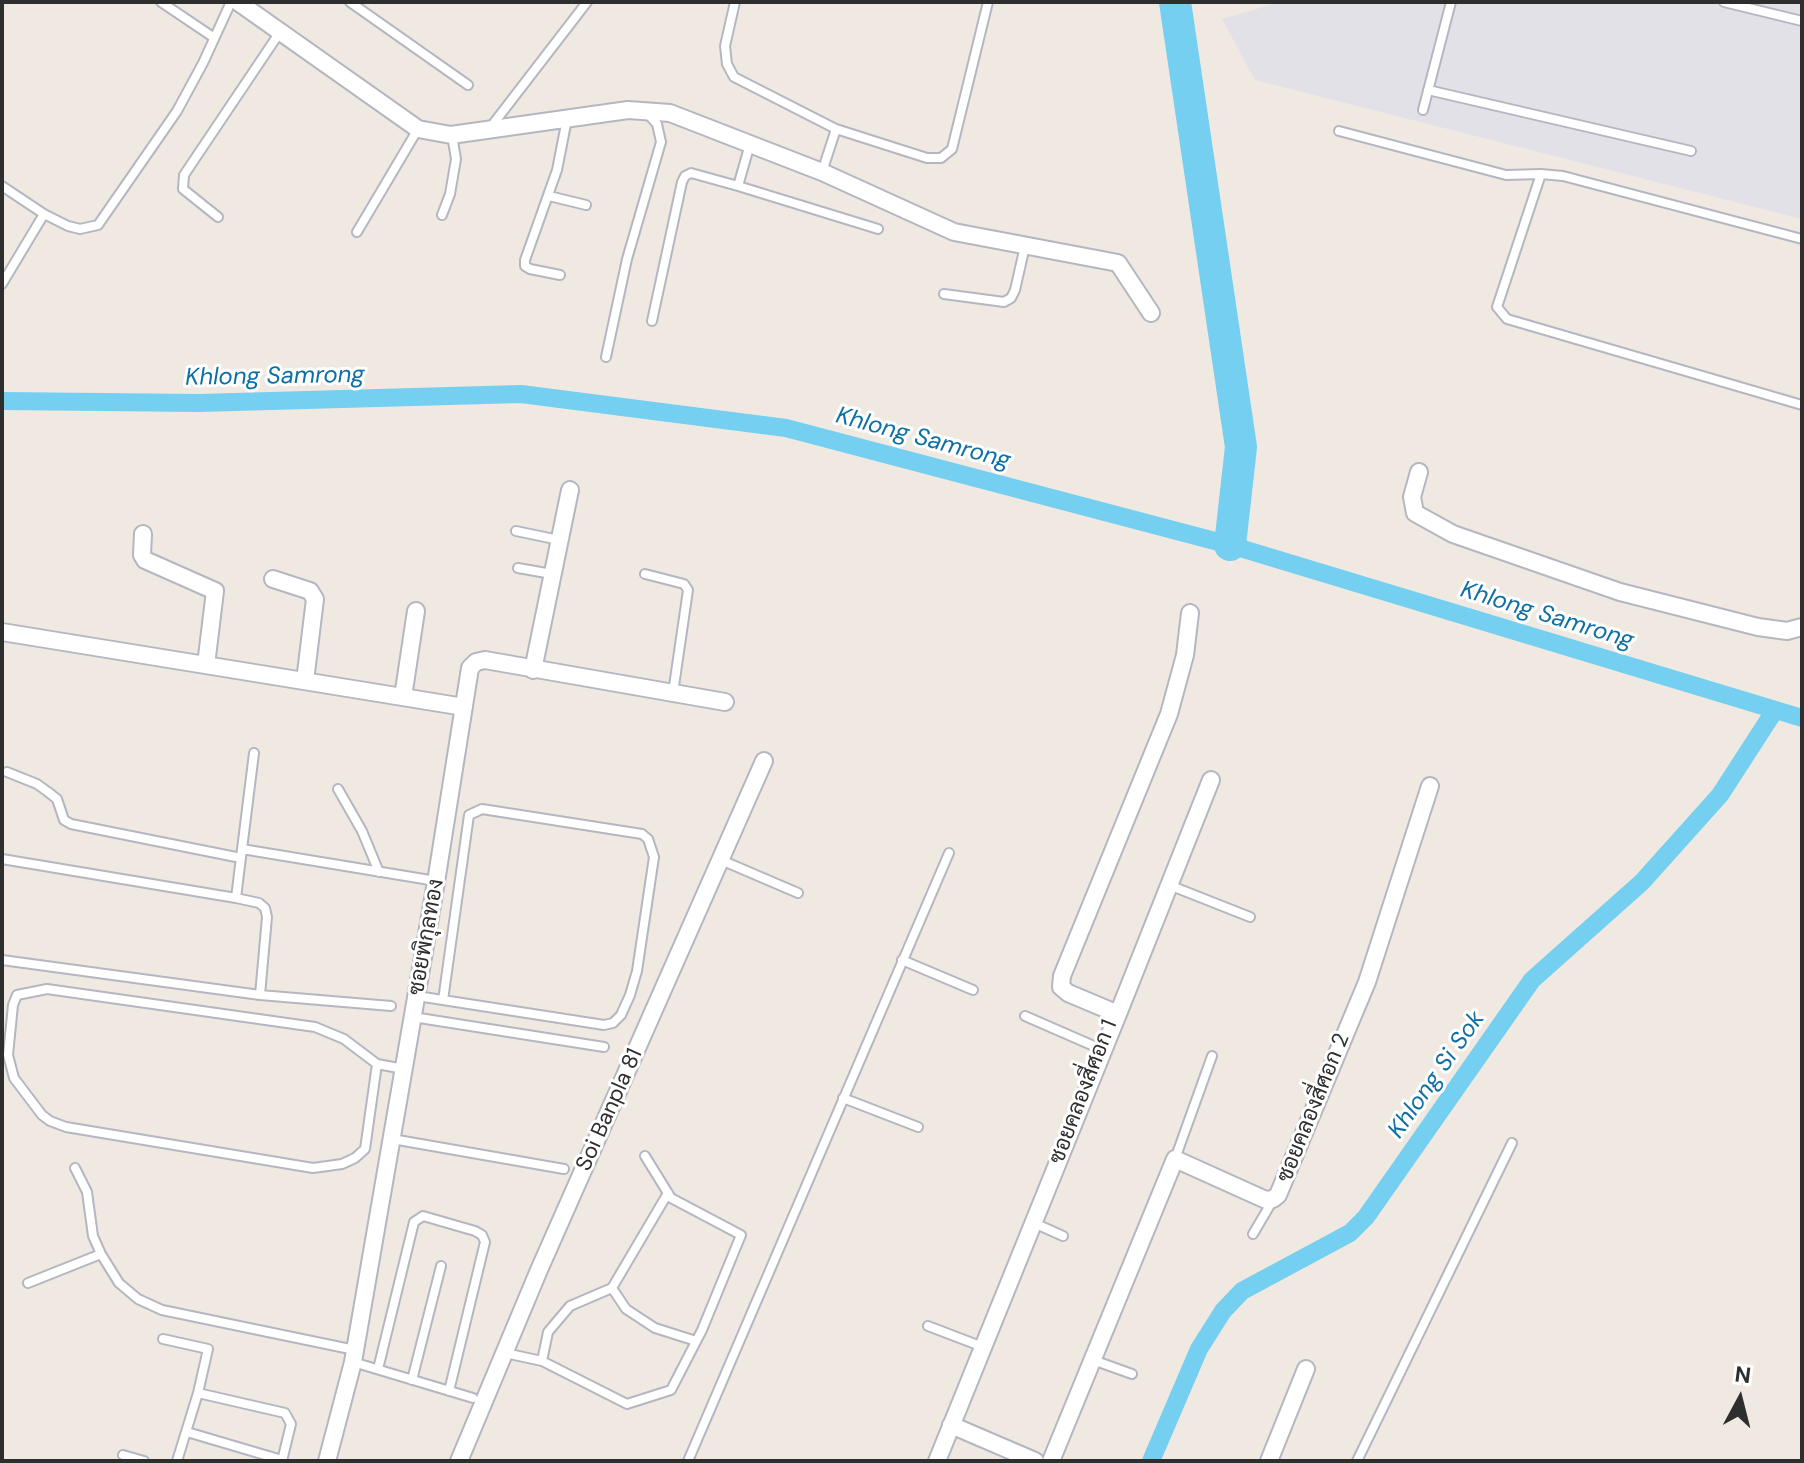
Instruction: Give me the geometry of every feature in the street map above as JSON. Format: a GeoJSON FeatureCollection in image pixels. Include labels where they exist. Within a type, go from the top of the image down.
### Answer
{"type":"FeatureCollection","features":[{"type":"Feature","properties":{"kind":"street"},"geometry":{"type":"LineString","coordinates":[[238,2],[256,7],[281,31],[418,129],[451,135],[628,110],[670,113],[822,172],[939,227],[1118,263],[1151,313]]}},
{"type":"Feature","properties":{"kind":"street"},"geometry":{"type":"LineString","coordinates":[[1419,472],[1412,497],[1415,513],[1424,521],[1453,534],[1620,592],[1758,627],[1787,631],[1802,627]]}},
{"type":"Feature","properties":{"kind":"street"},"geometry":{"type":"LineString","coordinates":[[533,670],[570,490]]}},
{"type":"Feature","properties":{"kind":"street"},"geometry":{"type":"LineString","coordinates":[[143,534],[142,555],[145,560],[215,591],[206,665]]}},
{"type":"Feature","properties":{"kind":"street"},"geometry":{"type":"LineString","coordinates":[[273,579],[310,591],[315,599],[305,681]]}},
{"type":"Feature","properties":{"kind":"street"},"geometry":{"type":"LineString","coordinates":[[403,697],[416,611]]}},
{"type":"Feature","properties":{"kind":"street","name":"ซอยคลองสี่ศอก 1"},"geometry":{"type":"LineString","coordinates":[[937,1461],[1118,1014],[1068,993],[1061,987],[1062,976],[1169,714],[1185,655],[1190,613]]}},
{"type":"Feature","properties":{"kind":"street"},"geometry":{"type":"LineString","coordinates":[[2,632],[464,707]]}},
{"type":"Feature","properties":{"kind":"street","name":"ซอยพิกุลทอง"},"geometry":{"type":"LineString","coordinates":[[327,1461],[354,1356],[470,668],[476,662],[485,660],[725,702]]}},
{"type":"Feature","properties":{"kind":"street","name":"Soi Banpla 81"},"geometry":{"type":"LineString","coordinates":[[459,1461],[764,761]]}},
{"type":"Feature","properties":{"kind":"street"},"geometry":{"type":"LineString","coordinates":[[1118,1014],[1211,780]]}},
{"type":"Feature","properties":{"kind":"street","name":"ซอยคลองสี่ศอก 2"},"geometry":{"type":"LineString","coordinates":[[1175,1159],[1266,1200],[1278,1195],[1367,982],[1430,786]]}},
{"type":"Feature","properties":{"kind":"street"},"geometry":{"type":"LineString","coordinates":[[1051,1461],[1175,1159]]}},
{"type":"Feature","properties":{"kind":"street"},"geometry":{"type":"LineString","coordinates":[[1269,1461],[1306,1369]]}},
{"type":"Feature","properties":{"kind":"street"},"geometry":{"type":"LineString","coordinates":[[951,1425],[1035,1461]]}},
{"type":"Feature","properties":{"kind":"lane"},"geometry":{"type":"LineString","coordinates":[[161,2],[213,37]]}},
{"type":"Feature","properties":{"kind":"lane"},"geometry":{"type":"LineString","coordinates":[[2,186],[68,226],[80,229],[98,225],[177,111],[231,2]]}},
{"type":"Feature","properties":{"kind":"lane"},"geometry":{"type":"LineString","coordinates":[[350,2],[468,85]]}},
{"type":"Feature","properties":{"kind":"lane"},"geometry":{"type":"LineString","coordinates":[[489,129],[587,2]]}},
{"type":"Feature","properties":{"kind":"lane"},"geometry":{"type":"LineString","coordinates":[[735,2],[725,46],[727,64],[734,77],[836,129],[927,158],[941,158],[952,149],[988,2]]}},
{"type":"Feature","properties":{"kind":"lane"},"geometry":{"type":"LineString","coordinates":[[1423,110],[1451,2]]}},
{"type":"Feature","properties":{"kind":"lane"},"geometry":{"type":"LineString","coordinates":[[1724,2],[1802,21]]}},
{"type":"Feature","properties":{"kind":"lane"},"geometry":{"type":"LineString","coordinates":[[218,217],[183,189],[184,175],[281,31]]}},
{"type":"Feature","properties":{"kind":"lane"},"geometry":{"type":"LineString","coordinates":[[1428,90],[1691,151]]}},
{"type":"Feature","properties":{"kind":"lane"},"geometry":{"type":"LineString","coordinates":[[606,357],[627,259],[661,142],[657,124],[645,110]]}},
{"type":"Feature","properties":{"kind":"lane"},"geometry":{"type":"LineString","coordinates":[[560,275],[525,266],[525,260],[549,196],[567,119]]}},
{"type":"Feature","properties":{"kind":"lane"},"geometry":{"type":"LineString","coordinates":[[357,232],[418,129]]}},
{"type":"Feature","properties":{"kind":"lane"},"geometry":{"type":"LineString","coordinates":[[822,172],[836,129]]}},
{"type":"Feature","properties":{"kind":"lane"},"geometry":{"type":"LineString","coordinates":[[1339,131],[1506,175],[1563,176],[1802,239]]}},
{"type":"Feature","properties":{"kind":"lane"},"geometry":{"type":"LineString","coordinates":[[442,215],[450,194],[456,159],[451,135]]}},
{"type":"Feature","properties":{"kind":"lane"},"geometry":{"type":"LineString","coordinates":[[738,186],[750,143]]}},
{"type":"Feature","properties":{"kind":"lane"},"geometry":{"type":"LineString","coordinates":[[652,321],[682,182],[691,173],[878,229]]}},
{"type":"Feature","properties":{"kind":"lane"},"geometry":{"type":"LineString","coordinates":[[1541,174],[1497,307],[1507,319],[1802,405]]}},
{"type":"Feature","properties":{"kind":"lane"},"geometry":{"type":"LineString","coordinates":[[549,196],[586,205]]}},
{"type":"Feature","properties":{"kind":"lane"},"geometry":{"type":"LineString","coordinates":[[2,284],[44,214]]}},
{"type":"Feature","properties":{"kind":"lane"},"geometry":{"type":"LineString","coordinates":[[944,294],[1004,302],[1011,298],[1025,245]]}},
{"type":"Feature","properties":{"kind":"lane"},"geometry":{"type":"LineString","coordinates":[[516,531],[559,540]]}},
{"type":"Feature","properties":{"kind":"lane"},"geometry":{"type":"LineString","coordinates":[[518,568],[552,574]]}},
{"type":"Feature","properties":{"kind":"lane"},"geometry":{"type":"LineString","coordinates":[[645,574],[684,584],[688,590],[673,694]]}},
{"type":"Feature","properties":{"kind":"lane"},"geometry":{"type":"LineString","coordinates":[[236,898],[254,753]]}},
{"type":"Feature","properties":{"kind":"lane"},"geometry":{"type":"LineString","coordinates":[[7,772],[37,784],[57,799],[64,820],[71,824],[436,882]]}},
{"type":"Feature","properties":{"kind":"lane"},"geometry":{"type":"LineString","coordinates":[[338,789],[362,831],[379,872]]}},
{"type":"Feature","properties":{"kind":"lane"},"geometry":{"type":"LineString","coordinates":[[412,1007],[443,1000],[604,1025],[613,1023],[621,1015],[637,971],[654,857],[648,839],[642,834],[482,809],[469,815],[443,1000]]}},
{"type":"Feature","properties":{"kind":"lane"},"geometry":{"type":"LineString","coordinates":[[688,1461],[949,853]]}},
{"type":"Feature","properties":{"kind":"lane"},"geometry":{"type":"LineString","coordinates":[[2,859],[259,903],[265,908],[267,917],[260,995]]}},
{"type":"Feature","properties":{"kind":"lane"},"geometry":{"type":"LineString","coordinates":[[721,860],[798,893]]}},
{"type":"Feature","properties":{"kind":"lane"},"geometry":{"type":"LineString","coordinates":[[1169,885],[1250,917]]}},
{"type":"Feature","properties":{"kind":"lane"},"geometry":{"type":"LineString","coordinates":[[2,960],[260,995],[391,1006]]}},
{"type":"Feature","properties":{"kind":"lane"},"geometry":{"type":"LineString","coordinates":[[902,960],[973,990]]}},
{"type":"Feature","properties":{"kind":"lane"},"geometry":{"type":"LineString","coordinates":[[377,1064],[365,1149],[342,1164],[313,1168],[66,1127],[42,1115],[14,1078],[8,1055],[13,1005],[17,995],[47,989],[315,1027],[344,1039],[377,1064],[404,1069]]}},
{"type":"Feature","properties":{"kind":"lane"},"geometry":{"type":"LineString","coordinates":[[412,1007],[604,1047]]}},
{"type":"Feature","properties":{"kind":"lane"},"geometry":{"type":"LineString","coordinates":[[1025,1016],[1103,1050]]}},
{"type":"Feature","properties":{"kind":"lane"},"geometry":{"type":"LineString","coordinates":[[1175,1159],[1212,1056]]}},
{"type":"Feature","properties":{"kind":"lane"},"geometry":{"type":"LineString","coordinates":[[843,1098],[918,1127]]}},
{"type":"Feature","properties":{"kind":"lane"},"geometry":{"type":"LineString","coordinates":[[392,1139],[564,1169]]}},
{"type":"Feature","properties":{"kind":"lane"},"geometry":{"type":"LineString","coordinates":[[1357,1461],[1512,1143]]}},
{"type":"Feature","properties":{"kind":"lane"},"geometry":{"type":"LineString","coordinates":[[504,1353],[542,1361],[627,1404],[671,1390],[696,1341],[741,1235],[671,1198],[645,1156]]}},
{"type":"Feature","properties":{"kind":"lane"},"geometry":{"type":"LineString","coordinates":[[75,1168],[91,1202],[93,1236],[101,1254],[119,1283],[138,1299],[162,1310],[354,1356],[378,1369],[473,1398]]}},
{"type":"Feature","properties":{"kind":"lane"},"geometry":{"type":"LineString","coordinates":[[542,1361],[548,1332],[570,1306],[612,1288],[668,1193]]}},
{"type":"Feature","properties":{"kind":"lane"},"geometry":{"type":"LineString","coordinates":[[1253,1234],[1273,1199]]}},
{"type":"Feature","properties":{"kind":"lane"},"geometry":{"type":"LineString","coordinates":[[378,1369],[414,1222],[423,1216],[475,1231],[482,1235],[485,1242],[449,1391]]}},
{"type":"Feature","properties":{"kind":"lane"},"geometry":{"type":"LineString","coordinates":[[1033,1223],[1063,1236]]}},
{"type":"Feature","properties":{"kind":"lane"},"geometry":{"type":"LineString","coordinates":[[28,1283],[101,1254]]}},
{"type":"Feature","properties":{"kind":"lane"},"geometry":{"type":"LineString","coordinates":[[412,1380],[441,1266]]}},
{"type":"Feature","properties":{"kind":"lane"},"geometry":{"type":"LineString","coordinates":[[612,1288],[626,1309],[655,1328],[696,1341]]}},
{"type":"Feature","properties":{"kind":"lane"},"geometry":{"type":"LineString","coordinates":[[928,1326],[983,1347]]}},
{"type":"Feature","properties":{"kind":"lane"},"geometry":{"type":"LineString","coordinates":[[163,1339],[208,1349],[177,1461]]}},
{"type":"Feature","properties":{"kind":"lane"},"geometry":{"type":"LineString","coordinates":[[1093,1360],[1132,1374]]}},
{"type":"Feature","properties":{"kind":"lane"},"geometry":{"type":"LineString","coordinates":[[187,1432],[282,1460],[291,1424],[285,1413],[198,1393]]}},
{"type":"Feature","properties":{"kind":"lane"},"geometry":{"type":"LineString","coordinates":[[123,1455],[144,1461]]}},
{"type":"Feature","properties":{"kind":"shaded area"},"geometry":{"type":"Polygon","coordinates":[[[1280,2],[1802,2],[1802,219],[1255,80],[1222,19],[1280,2]]]}},
{"type":"Feature","properties":{"kind":"waterway"},"geometry":{"type":"LineString","coordinates":[[1175,2],[1241,447],[1230,545]]}},
{"type":"Feature","properties":{"kind":"waterway","name":"Khlong Samrong"},"geometry":{"type":"LineString","coordinates":[[2,401],[199,403],[521,394],[786,428],[1230,545],[1802,718]]}},
{"type":"Feature","properties":{"kind":"waterway","name":"Khlong Si Sok"},"geometry":{"type":"LineString","coordinates":[[1151,1461],[1199,1349],[1223,1311],[1242,1291],[1350,1233],[1366,1217],[1532,980],[1642,882],[1720,795],[1775,710]]}}]}
